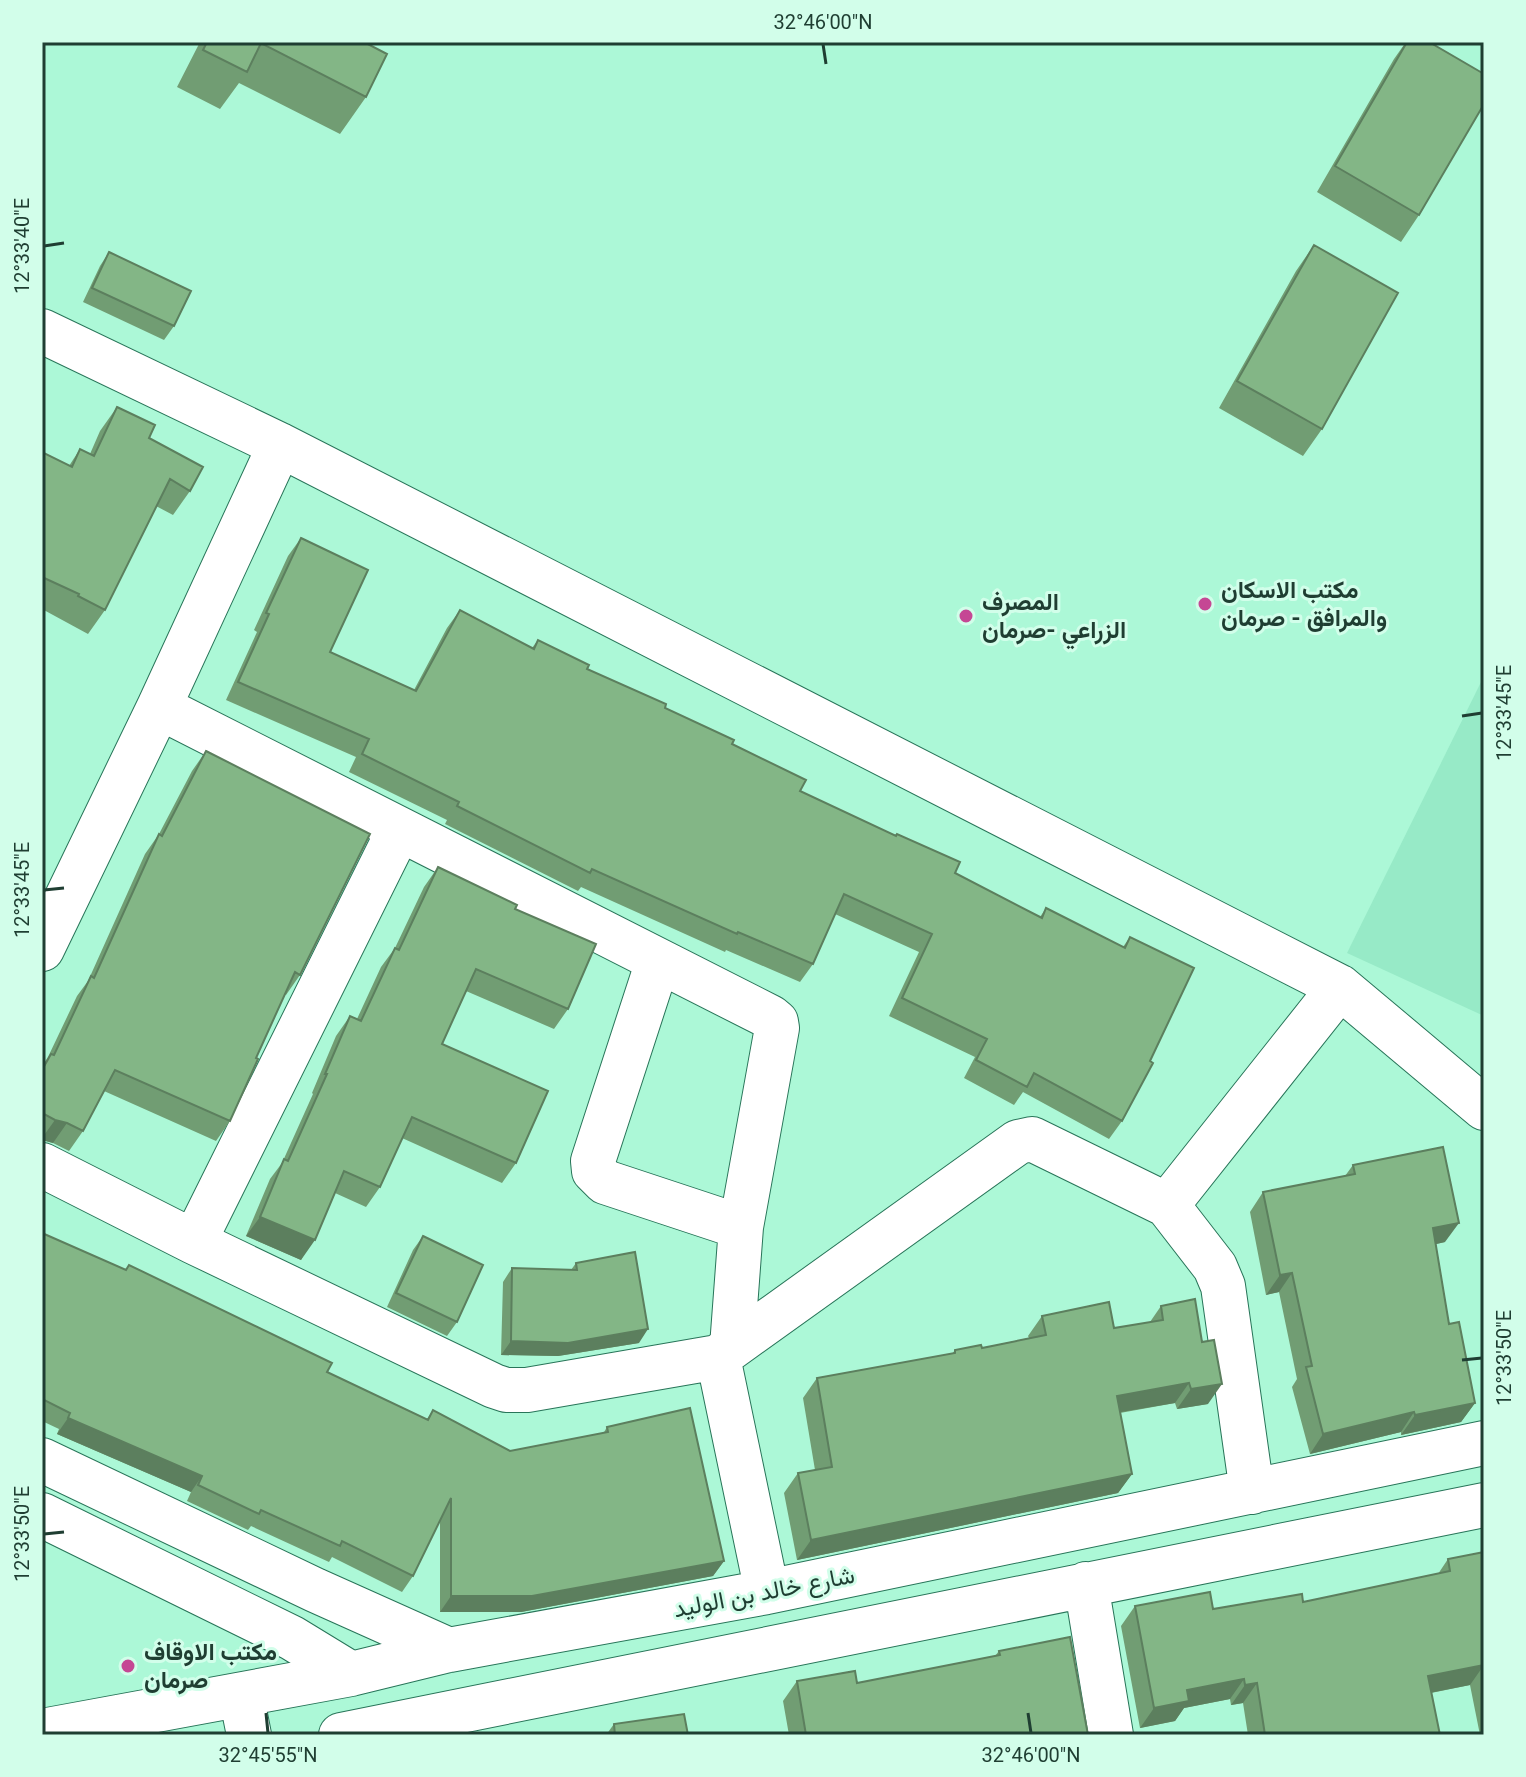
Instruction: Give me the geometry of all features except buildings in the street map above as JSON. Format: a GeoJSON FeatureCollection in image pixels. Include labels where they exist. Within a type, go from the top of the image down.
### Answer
{"type":"FeatureCollection","features":[{"type":"Feature","properties":{"kind":"street"},"geometry":{"type":"LineString","coordinates":[[42,331],[280,445],[1340,987],[1484,1108]]}},
{"type":"Feature","properties":{"kind":"street"},"geometry":{"type":"LineString","coordinates":[[42,949],[159,707],[280,445]]}},
{"type":"Feature","properties":{"kind":"street"},"geometry":{"type":"LineString","coordinates":[[159,707],[776,1022],[741,1227],[725,1352],[767,1592]]}},
{"type":"Feature","properties":{"kind":"street"},"geometry":{"type":"LineString","coordinates":[[194,1242],[399,830]]}},
{"type":"Feature","properties":{"kind":"street"},"geometry":{"type":"LineString","coordinates":[[658,961],[593,1161],[594,1171],[605,1182],[741,1227]]}},
{"type":"Feature","properties":{"kind":"street"},"geometry":{"type":"LineString","coordinates":[[1167,1205],[1340,987]]}},
{"type":"Feature","properties":{"kind":"street"},"geometry":{"type":"LineString","coordinates":[[42,1165],[194,1242],[494,1386],[506,1390],[527,1390],[725,1352],[1018,1142],[1032,1139],[1167,1205],[1220,1276],[1252,1492]]}},
{"type":"Feature","properties":{"kind":"street","name":"شارع خالد بن الوليد"},"geometry":{"type":"LineString","coordinates":[[42,1731],[245,1715],[351,1674],[449,1650],[767,1592],[1484,1443]]}},
{"type":"Feature","properties":{"kind":"street"},"geometry":{"type":"LineString","coordinates":[[42,1460],[449,1650]]}},
{"type":"Feature","properties":{"kind":"street"},"geometry":{"type":"LineString","coordinates":[[341,1735],[1484,1505]]}},
{"type":"Feature","properties":{"kind":"street"},"geometry":{"type":"LineString","coordinates":[[42,1515],[292,1638],[351,1674]]}},
{"type":"Feature","properties":{"kind":"street"},"geometry":{"type":"LineString","coordinates":[[1086,1584],[1111,1735]]}},
{"type":"Feature","properties":{"kind":"street"},"geometry":{"type":"LineString","coordinates":[[292,1638],[315,1590]]}},
{"type":"Feature","properties":{"kind":"shaded area"},"geometry":{"type":"Polygon","coordinates":[[[1484,676],[1484,1016],[1347,953],[1484,676]]]}},
{"type":"Feature","properties":{"kind":"place","name":"مكتب الاسكان والمرافق - صرمان"},"geometry":{"type":"Point","coordinates":[1205,604]}},
{"type":"Feature","properties":{"kind":"place","name":"المصرف الزراعي -صرمان"},"geometry":{"type":"Point","coordinates":[966,616]}},
{"type":"Feature","properties":{"kind":"place","name":"مكتب الاوقاف صرمان"},"geometry":{"type":"Point","coordinates":[128,1666]}}]}
